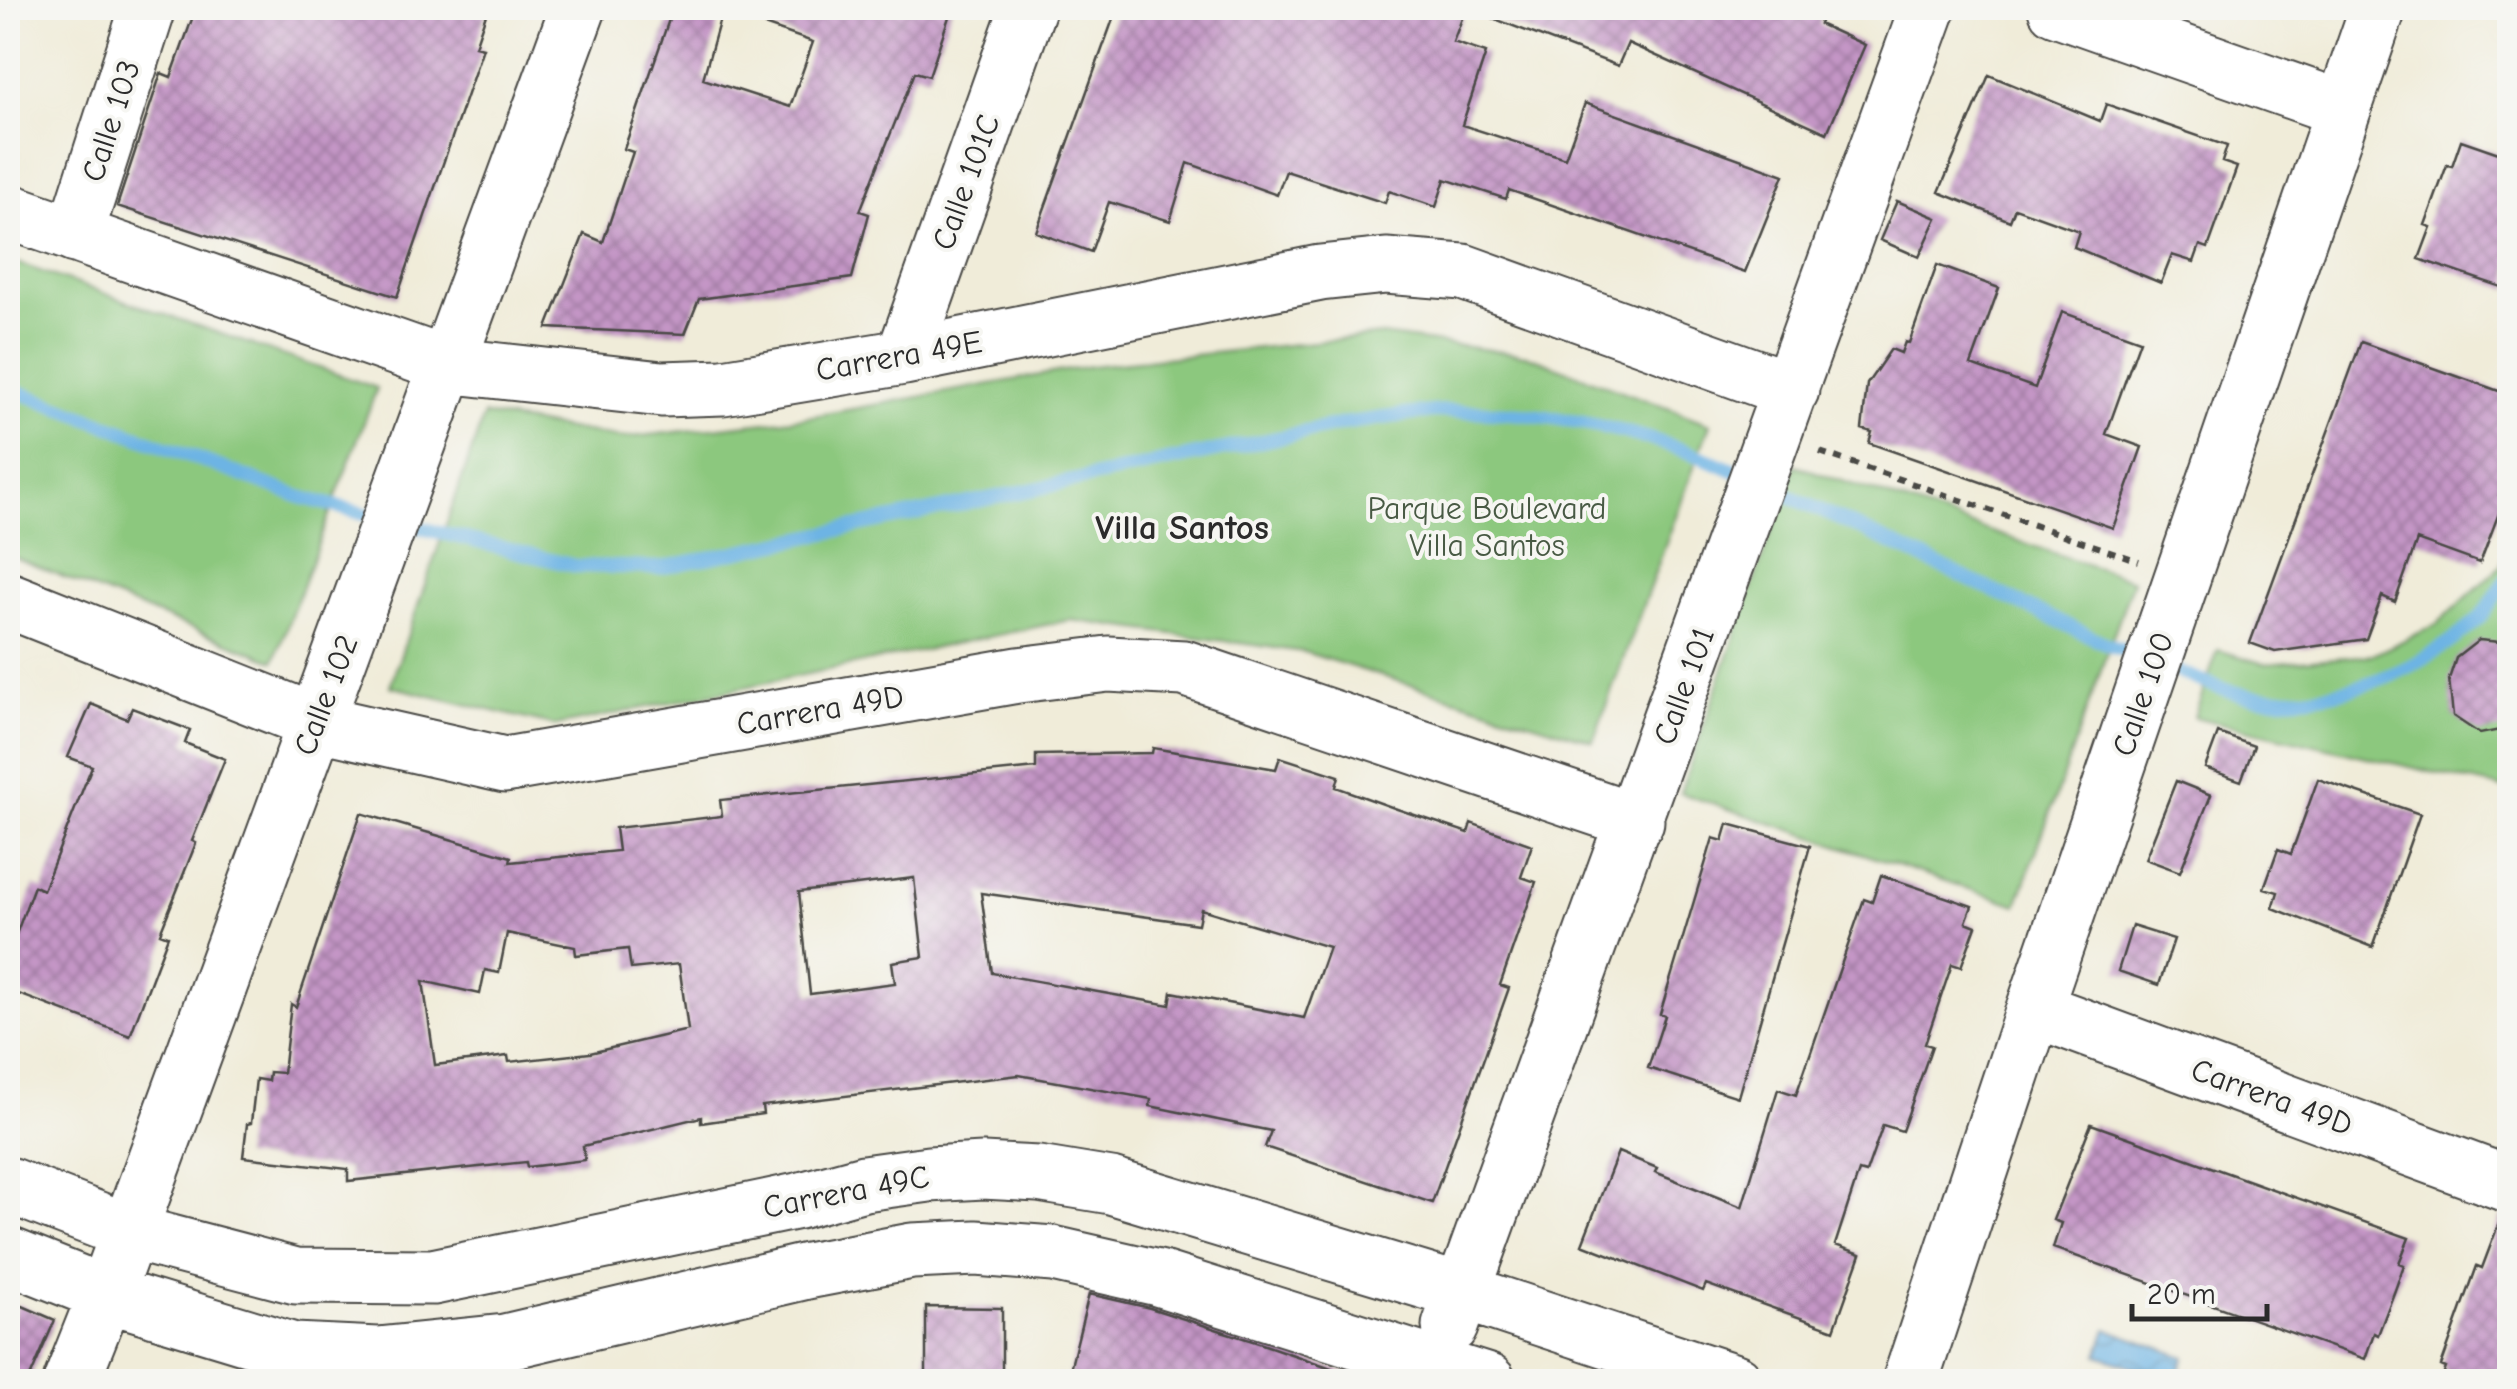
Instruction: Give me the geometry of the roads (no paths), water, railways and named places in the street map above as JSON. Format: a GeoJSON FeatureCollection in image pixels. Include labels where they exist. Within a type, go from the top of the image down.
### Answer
{"type":"FeatureCollection","features":[{"type":"Feature","properties":{"kind":"street","name":"Calle 103"},"geometry":{"type":"LineString","coordinates":[[75,235],[148,8]]}},
{"type":"Feature","properties":{"kind":"street","name":"Calle 102"},"geometry":{"type":"LineString","coordinates":[[71,1382],[578,8]]}},
{"type":"Feature","properties":{"kind":"street","name":"Calle 101C"},"geometry":{"type":"LineString","coordinates":[[904,357],[1028,8]]}},
{"type":"Feature","properties":{"kind":"street","name":"Calle 101"},"geometry":{"type":"LineString","coordinates":[[1438,1363],[1928,8]]}},
{"type":"Feature","properties":{"kind":"street"},"geometry":{"type":"LineString","coordinates":[[2056,8],[2343,109]]}},
{"type":"Feature","properties":{"kind":"street","name":"Calle 100"},"geometry":{"type":"LineString","coordinates":[[1910,1382],[2378,8]]}},
{"type":"Feature","properties":{"kind":"street","name":"Carrera 49E"},"geometry":{"type":"LineString","coordinates":[[8,211],[446,365],[678,389],[723,388],[904,357],[1320,273],[1386,266],[1463,272],[1778,427]]}},
{"type":"Feature","properties":{"kind":"street","name":"Carrera 49D"},"geometry":{"type":"LineString","coordinates":[[8,600],[315,722],[505,765],[1018,676],[1108,664],[1184,668],[1636,821]]}},
{"type":"Feature","properties":{"kind":"street","name":"Carrera 49D"},"geometry":{"type":"LineString","coordinates":[[2034,1010],[2510,1186]]}},
{"type":"Feature","properties":{"kind":"street","name":"Carrera 49C"},"geometry":{"type":"LineString","coordinates":[[8,1185],[129,1232],[296,1276],[433,1278],[864,1183],[929,1174],[1038,1174],[1111,1186],[1462,1292],[1736,1382]]}},
{"type":"Feature","properties":{"kind":"street"},"geometry":{"type":"LineString","coordinates":[[8,1256],[106,1294],[294,1351],[378,1355],[505,1342],[807,1270],[912,1250],[976,1248],[1054,1254],[1158,1278],[1438,1363],[1488,1382]]}},
{"type":"Feature","properties":{"kind":"water"},"geometry":{"type":"Polygon","coordinates":[[[2107,1329],[2185,1357],[2176,1381],[2098,1355],[2107,1329]]]}},
{"type":"Feature","properties":{"kind":"waterway"},"geometry":{"type":"LineString","coordinates":[[8,388],[300,497],[380,518]]}},
{"type":"Feature","properties":{"kind":"waterway"},"geometry":{"type":"LineString","coordinates":[[401,523],[575,566],[660,568],[1348,423],[1448,411],[1525,414],[1602,427],[1676,448],[1748,477]]}},
{"type":"Feature","properties":{"kind":"waterway"},"geometry":{"type":"LineString","coordinates":[[1768,486],[2144,658]]}},
{"type":"Feature","properties":{"kind":"waterway"},"geometry":{"type":"LineString","coordinates":[[2164,666],[2223,689],[2259,697],[2288,698],[2345,690],[2400,670],[2451,641],[2478,619],[2510,575]]}},
{"type":"Feature","properties":{"kind":"district","name":"Villa Santos"},"geometry":{"type":"Point","coordinates":[1182,527]}},
{"type":"Feature","properties":{"kind":"park label","name":"Parque Boulevard Villa Santos"},"geometry":{"type":"Point","coordinates":[1487,526]}}]}
